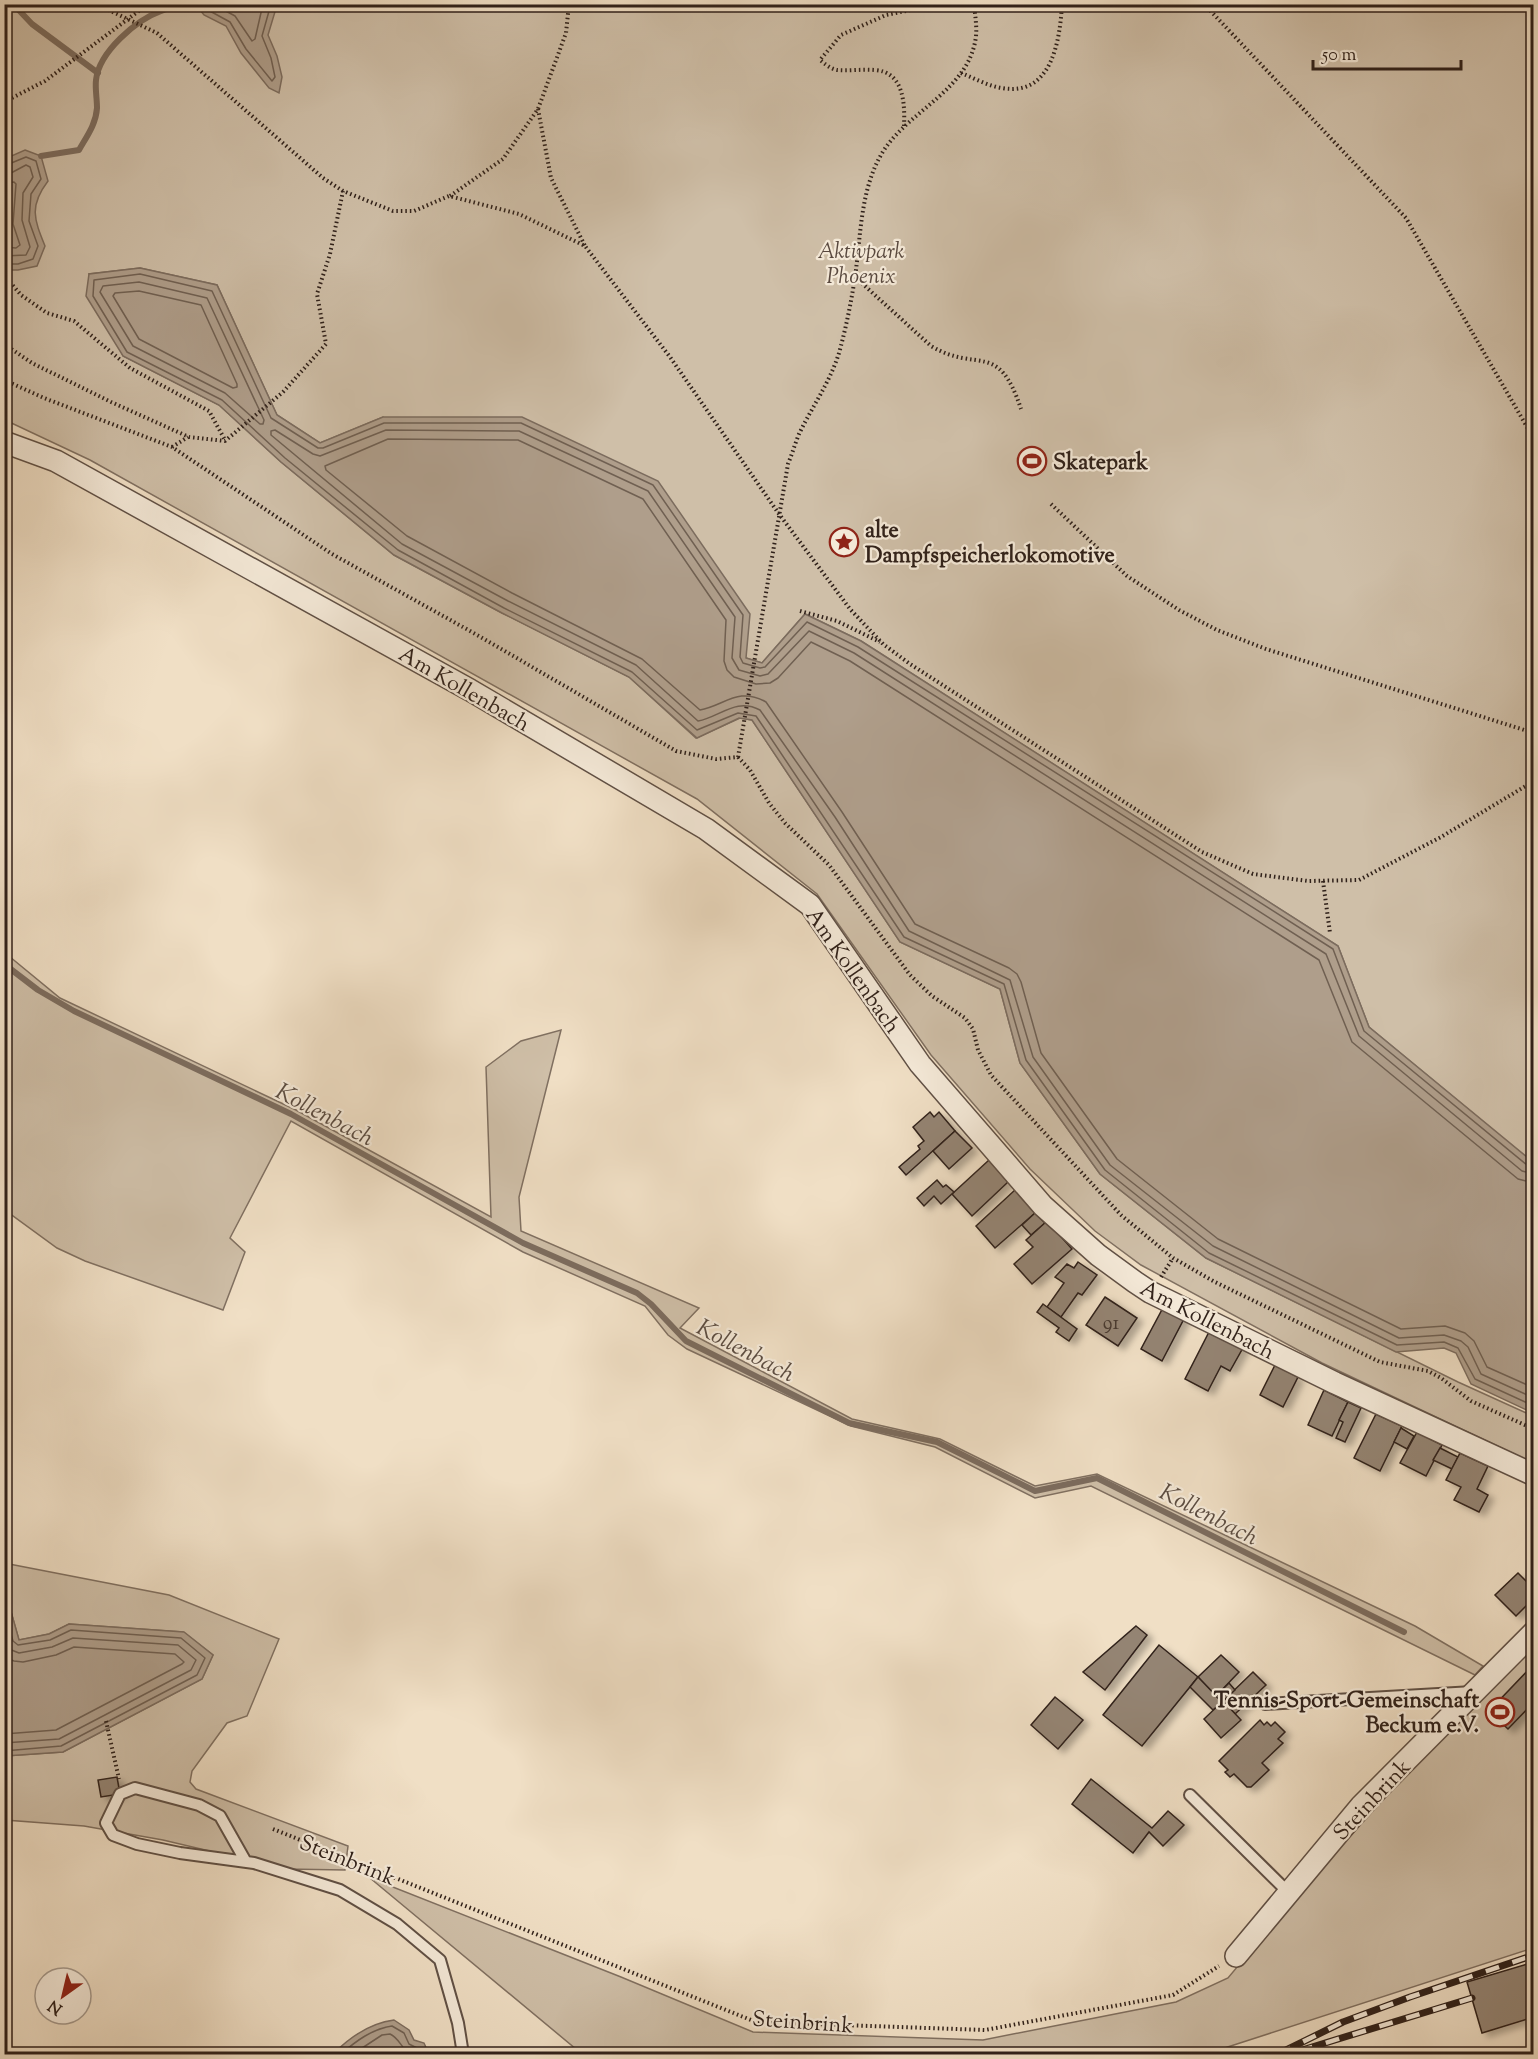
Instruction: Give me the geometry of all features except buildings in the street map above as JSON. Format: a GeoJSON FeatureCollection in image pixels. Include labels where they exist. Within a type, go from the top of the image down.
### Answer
{"type":"FeatureCollection","features":[{"type":"Feature","properties":{"kind":"street","name":"Am Kollenbach"},"geometry":{"type":"LineString","coordinates":[[4,442],[56,461],[470,690],[706,829],[810,905],[920,1064],[1043,1206],[1098,1255],[1150,1292],[1335,1383],[1533,1475]]}},
{"type":"Feature","properties":{"kind":"street","name":"Steinbrink"},"geometry":{"type":"LineString","coordinates":[[1236,1956],[1361,1806],[1533,1632]]}},
{"type":"Feature","properties":{"kind":"lane"},"geometry":{"type":"LineString","coordinates":[[1264,1704],[1473,1692]]}},
{"type":"Feature","properties":{"kind":"lane"},"geometry":{"type":"LineString","coordinates":[[246,1862],[220,1816],[199,1805],[135,1788],[120,1794],[106,1823],[113,1835],[137,1844],[180,1853],[246,1862],[340,1890],[397,1924],[440,1960],[458,2023],[463,2055]]}},
{"type":"Feature","properties":{"kind":"lane"},"geometry":{"type":"LineString","coordinates":[[1190,1795],[1288,1892]]}},
{"type":"Feature","properties":{"kind":"path"},"geometry":{"type":"LineString","coordinates":[[96,4],[157,33],[323,178],[343,191],[393,211],[414,211],[449,196],[503,159],[538,109],[566,33],[570,4]]}},
{"type":"Feature","properties":{"kind":"path"},"geometry":{"type":"LineString","coordinates":[[4,102],[45,81],[148,4]]}},
{"type":"Feature","properties":{"kind":"path"},"geometry":{"type":"LineString","coordinates":[[904,126],[905,106],[902,90],[893,77],[879,70],[835,70],[820,60],[841,34],[886,15],[940,4]]}},
{"type":"Feature","properties":{"kind":"path"},"geometry":{"type":"LineString","coordinates":[[974,4],[977,33],[974,47],[962,73],[904,126],[884,151],[872,177],[860,224],[855,277],[838,356],[788,464],[738,757],[785,823],[829,866],[910,975],[932,996],[965,1018],[973,1029],[978,1050],[991,1076],[1120,1215],[1173,1258],[1215,1282],[1380,1362],[1428,1371],[1442,1378],[1471,1401],[1533,1429]]}},
{"type":"Feature","properties":{"kind":"path"},"geometry":{"type":"LineString","coordinates":[[962,73],[1001,88],[1029,85],[1039,77],[1055,55],[1059,42],[1062,4]]}},
{"type":"Feature","properties":{"kind":"path"},"geometry":{"type":"LineString","coordinates":[[1204,4],[1406,218],[1533,439]]}},
{"type":"Feature","properties":{"kind":"path"},"geometry":{"type":"LineString","coordinates":[[538,109],[551,177],[585,246],[670,357],[779,514],[850,609],[884,644],[910,664],[1202,852],[1253,874],[1308,881],[1359,880],[1441,837],[1533,781]]}},
{"type":"Feature","properties":{"kind":"path"},"geometry":{"type":"LineString","coordinates":[[4,344],[32,363],[111,402],[189,436],[225,441],[283,392],[326,344],[318,294],[330,254],[343,191]]}},
{"type":"Feature","properties":{"kind":"path"},"geometry":{"type":"LineString","coordinates":[[449,196],[519,214],[585,246]]}},
{"type":"Feature","properties":{"kind":"path"},"geometry":{"type":"LineString","coordinates":[[4,275],[21,295],[48,313],[74,321],[130,368],[209,411],[225,441]]}},
{"type":"Feature","properties":{"kind":"path"},"geometry":{"type":"LineString","coordinates":[[855,277],[931,346],[944,354],[989,362],[1000,368],[1008,377],[1021,409]]}},
{"type":"Feature","properties":{"kind":"path"},"geometry":{"type":"LineString","coordinates":[[4,380],[44,398],[172,447],[332,554],[479,636],[676,751],[716,759],[738,757]]}},
{"type":"Feature","properties":{"kind":"path"},"geometry":{"type":"LineString","coordinates":[[1528,429],[1533,423]]}},
{"type":"Feature","properties":{"kind":"path"},"geometry":{"type":"LineString","coordinates":[[172,447],[189,436]]}},
{"type":"Feature","properties":{"kind":"path"},"geometry":{"type":"LineString","coordinates":[[1051,504],[1127,576],[1179,610],[1217,630],[1266,649],[1533,733]]}},
{"type":"Feature","properties":{"kind":"path"},"geometry":{"type":"LineString","coordinates":[[800,610],[837,621],[884,644]]}},
{"type":"Feature","properties":{"kind":"path"},"geometry":{"type":"LineString","coordinates":[[1323,881],[1330,933]]}},
{"type":"Feature","properties":{"kind":"path"},"geometry":{"type":"LineString","coordinates":[[106,1721],[117,1767]]}},
{"type":"Feature","properties":{"kind":"path","name":"Steinbrink"},"geometry":{"type":"LineString","coordinates":[[273,1829],[756,2022],[985,2030],[1173,1995],[1236,1956]]}},
{"type":"Feature","properties":{"kind":"green space","name":"Aktivpark Phoenix"},"geometry":{"type":"Polygon","coordinates":[[[5,5],[1533,5],[1533,1163],[1369,1027],[1338,946],[861,641],[805,614],[762,663],[746,658],[383,417],[320,443],[277,415],[217,285],[140,268],[89,274],[123,356],[219,405],[281,462],[394,555],[629,677],[696,738],[740,718],[752,720],[900,942],[1000,989],[1020,1063],[1100,1174],[1206,1258],[1458,1382],[1533,1416],[1533,1463],[1322,1363],[1141,1265],[1095,1231],[1030,1169],[931,1055],[817,894],[697,799],[90,460],[5,420],[5,5]]]}},
{"type":"Feature","properties":{"kind":"green space"},"geometry":{"type":"Polygon","coordinates":[[[4,952],[60,998],[296,1110],[491,1217],[486,1067],[521,1041],[561,1030],[519,1197],[521,1231],[699,1308],[680,1328],[852,1419],[940,1439],[1035,1486],[1097,1474],[1415,1626],[1483,1666],[1475,1675],[1091,1486],[1035,1498],[935,1447],[851,1426],[687,1349],[668,1335],[645,1306],[523,1252],[291,1121],[230,1238],[245,1252],[223,1310],[85,1261],[57,1248],[5,1210],[4,952]]]}},
{"type":"Feature","properties":{"kind":"green space"},"geometry":{"type":"Polygon","coordinates":[[[4,1563],[169,1595],[279,1639],[247,1716],[227,1723],[192,1771],[190,1782],[196,1789],[348,1846],[345,1870],[286,1869],[163,1840],[84,1826],[5,1820],[5,1756],[63,1752],[202,1679],[213,1655],[183,1632],[69,1624],[49,1634],[19,1640],[8,1601],[5,1600],[4,1563]]]}},
{"type":"Feature","properties":{"kind":"green space"},"geometry":{"type":"Polygon","coordinates":[[[1533,1644],[1533,1948],[1206,2054],[582,2054],[370,1878],[753,2032],[983,2040],[1176,2002],[1228,1978],[1300,1892],[1401,1780],[1533,1644]]]}},
{"type":"Feature","properties":{"kind":"water"},"geometry":{"type":"Polygon","coordinates":[[[196,5],[277,5],[268,35],[277,56],[282,77],[279,93],[269,88],[241,53],[226,26],[204,15],[196,5]]]}},
{"type":"Feature","properties":{"kind":"water"},"geometry":{"type":"Polygon","coordinates":[[[25,150],[41,156],[48,181],[38,198],[35,213],[45,246],[37,266],[5,270],[5,164],[9,157],[25,150]]]}},
{"type":"Feature","properties":{"kind":"water"},"geometry":{"type":"Polygon","coordinates":[[[140,268],[217,285],[277,415],[320,443],[383,417],[522,417],[658,481],[750,614],[746,658],[762,663],[805,614],[861,641],[1338,946],[1369,1027],[1533,1162],[1533,1413],[1471,1384],[1456,1353],[1444,1348],[1396,1352],[1206,1258],[1100,1174],[1020,1063],[1000,989],[900,942],[752,720],[739,718],[697,738],[629,677],[394,555],[281,462],[219,405],[123,356],[86,296],[89,274],[140,268]]]}},
{"type":"Feature","properties":{"kind":"water"},"geometry":{"type":"Polygon","coordinates":[[[5,1600],[8,1601],[19,1640],[49,1634],[69,1624],[184,1632],[213,1655],[202,1679],[63,1752],[5,1756],[5,1600]]]}},
{"type":"Feature","properties":{"kind":"water"},"geometry":{"type":"Polygon","coordinates":[[[394,2020],[409,2030],[414,2040],[424,2043],[429,2054],[333,2054],[361,2032],[377,2024],[394,2020]]]}},
{"type":"Feature","properties":{"kind":"waterway"},"geometry":{"type":"LineString","coordinates":[[13,4],[32,24],[98,73]]}},
{"type":"Feature","properties":{"kind":"waterway"},"geometry":{"type":"LineString","coordinates":[[41,156],[79,150],[95,119],[96,83],[99,69],[111,48],[120,38],[151,15],[168,8],[193,4]]}},
{"type":"Feature","properties":{"kind":"waterway","name":"Kollenbach"},"geometry":{"type":"LineString","coordinates":[[4,964],[38,990],[74,1011],[291,1114],[523,1243],[637,1293],[651,1304],[686,1341],[849,1423],[937,1442],[1035,1491],[1097,1478],[1404,1632]]}},
{"type":"Feature","properties":{"kind":"railway"},"geometry":{"type":"LineString","coordinates":[[1278,2054],[1343,2022],[1534,1955]]}},
{"type":"Feature","properties":{"kind":"railway"},"geometry":{"type":"LineString","coordinates":[[1299,2051],[1472,1998]]}},
{"type":"Feature","properties":{"kind":"place","name":"Skatepark"},"geometry":{"type":"Point","coordinates":[1032,461]}},
{"type":"Feature","properties":{"kind":"place","name":"alte Dampfspeicherlokomotive"},"geometry":{"type":"Point","coordinates":[844,542]}},
{"type":"Feature","properties":{"kind":"place","name":"Tennis-Sport-Gemeinschaft Beckum e.V."},"geometry":{"type":"Point","coordinates":[1500,1712]}}]}
